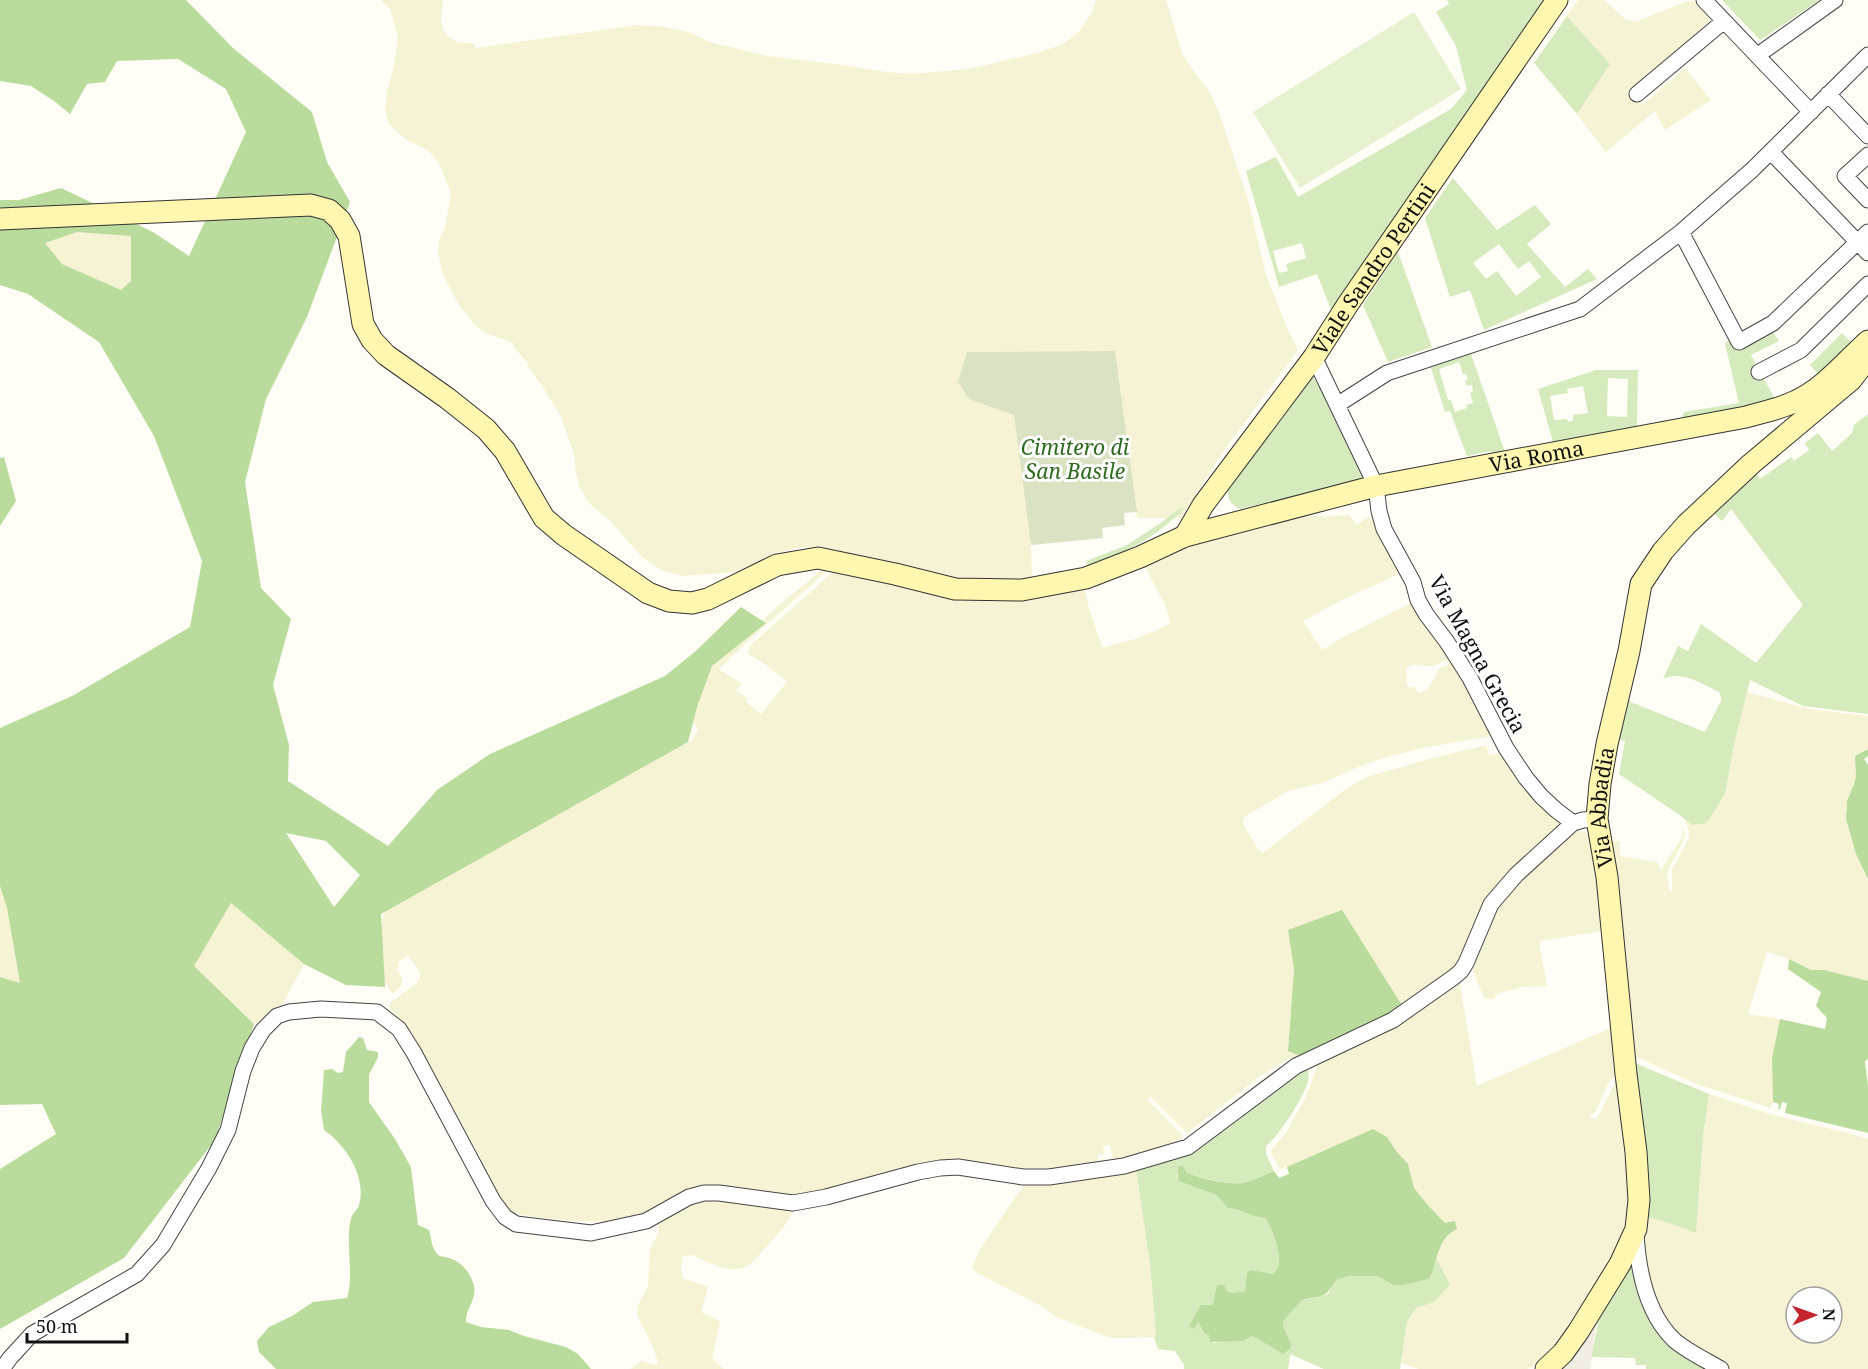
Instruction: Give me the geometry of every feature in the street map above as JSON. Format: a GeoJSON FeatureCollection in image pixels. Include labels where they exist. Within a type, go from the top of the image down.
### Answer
{"type":"FeatureCollection","features":[{"type":"Feature","properties":{"kind":"street","name":"Viale Sandro Pertini"},"geometry":{"type":"LineString","coordinates":[[1185,536],[1203,505],[1314,357],[1557,0]]}},
{"type":"Feature","properties":{"kind":"street"},"geometry":{"type":"LineString","coordinates":[[1704,0],[1811,112]]}},
{"type":"Feature","properties":{"kind":"street"},"geometry":{"type":"LineString","coordinates":[[1758,55],[1835,0]]}},
{"type":"Feature","properties":{"kind":"street"},"geometry":{"type":"LineString","coordinates":[[1637,94],[1724,21]]}},
{"type":"Feature","properties":{"kind":"street"},"geometry":{"type":"LineString","coordinates":[[1337,405],[1387,373],[1580,309],[1681,232],[1771,152],[1868,55]]}},
{"type":"Feature","properties":{"kind":"street"},"geometry":{"type":"LineString","coordinates":[[1828,94],[1868,136]]}},
{"type":"Feature","properties":{"kind":"street"},"geometry":{"type":"LineString","coordinates":[[1681,232],[1739,342],[1773,323],[1865,242],[1771,152]]}},
{"type":"Feature","properties":{"kind":"street"},"geometry":{"type":"LineString","coordinates":[[1868,155],[1845,176],[1868,200]]}},
{"type":"Feature","properties":{"kind":"street","name":"Via Roma"},"geometry":{"type":"LineString","coordinates":[[0,219],[311,205],[329,210],[340,220],[349,236],[363,324],[372,340],[386,355],[486,429],[505,451],[544,518],[564,535],[648,593],[669,601],[692,603],[708,599],[777,565],[818,558],[955,589],[1022,590],[1086,578],[1185,536],[1376,486],[1746,417],[1782,408],[1866,355]]}},
{"type":"Feature","properties":{"kind":"street"},"geometry":{"type":"LineString","coordinates":[[1759,372],[1800,350],[1868,284]]}},
{"type":"Feature","properties":{"kind":"street","name":"Via Abbadia"},"geometry":{"type":"LineString","coordinates":[[1546,1369],[1563,1353],[1578,1332],[1620,1264],[1636,1229],[1639,1200],[1636,1152],[1606,877],[1597,819],[1607,744],[1629,651],[1641,584],[1663,551],[1686,525],[1751,464],[1851,380],[1866,355]]}},
{"type":"Feature","properties":{"kind":"street","name":"Via Magna Grecia"},"geometry":{"type":"LineString","coordinates":[[1314,357],[1376,486],[1384,529],[1413,582],[1418,600],[1470,678],[1506,748],[1526,778],[1541,796],[1573,823]]}},
{"type":"Feature","properties":{"kind":"street"},"geometry":{"type":"LineString","coordinates":[[2,1369],[32,1334],[137,1274],[164,1245],[228,1130],[243,1071],[252,1048],[263,1030],[277,1016],[321,1009],[377,1012],[399,1029],[494,1201],[505,1217],[516,1224],[591,1233],[646,1221],[688,1197],[705,1193],[794,1203],[940,1168],[958,1167],[1023,1177],[1049,1177],[1124,1166],[1188,1147],[1296,1066],[1393,1020],[1444,985],[1461,971],[1491,904],[1516,875],[1573,823],[1597,819]]}},
{"type":"Feature","properties":{"kind":"street"},"geometry":{"type":"LineString","coordinates":[[1636,1229],[1637,1254],[1642,1276],[1648,1298],[1658,1320],[1674,1340],[1721,1369]]}},
{"type":"Feature","properties":{"kind":"shaded area"},"geometry":{"type":"Polygon","coordinates":[[[381,0],[443,0],[441,18],[447,36],[458,42],[475,44],[475,48],[637,25],[666,27],[688,32],[710,42],[767,56],[911,74],[969,69],[1041,52],[1063,44],[1079,32],[1091,14],[1096,0],[1166,0],[1182,53],[1209,91],[1219,112],[1249,203],[1266,275],[1298,350],[1220,456],[1181,518],[1137,518],[1115,351],[1103,352],[969,399],[1014,414],[1031,540],[1032,578],[988,582],[947,578],[819,547],[818,549],[805,547],[779,552],[735,572],[683,576],[661,570],[642,557],[612,523],[589,503],[580,488],[574,454],[561,417],[541,384],[526,365],[530,366],[513,346],[514,343],[485,333],[474,324],[459,305],[443,275],[438,253],[439,240],[445,228],[451,193],[440,165],[428,150],[405,139],[389,124],[385,110],[398,37],[390,9],[381,0]]]}},
{"type":"Feature","properties":{"kind":"shaded area"},"geometry":{"type":"Polygon","coordinates":[[[1578,0],[1604,0],[1625,19],[1635,22],[1688,1],[1695,1],[1711,20],[1631,90],[1643,105],[1685,68],[1711,100],[1665,130],[1655,111],[1606,152],[1577,114],[1610,64],[1567,16],[1578,0]]]}},
{"type":"Feature","properties":{"kind":"shaded area"},"geometry":{"type":"Polygon","coordinates":[[[77,232],[131,235],[131,281],[121,291],[62,264],[44,243],[77,232]]]}},
{"type":"Feature","properties":{"kind":"shaded area"},"geometry":{"type":"Polygon","coordinates":[[[1349,515],[1357,525],[1375,516],[1401,573],[1303,621],[1322,650],[1412,602],[1450,654],[1446,660],[1434,666],[1412,665],[1406,668],[1409,688],[1415,686],[1418,693],[1427,690],[1438,669],[1446,666],[1453,659],[1492,736],[1423,748],[1383,758],[1322,783],[1288,791],[1244,817],[1243,824],[1258,849],[1263,853],[1347,788],[1367,777],[1486,745],[1489,755],[1502,752],[1565,824],[1514,872],[1456,973],[1403,1007],[1288,930],[1294,969],[1288,1051],[1298,1057],[1288,1059],[1259,1077],[1187,1133],[1150,1096],[1148,1100],[1182,1135],[1182,1139],[1113,1160],[1110,1145],[1103,1146],[1104,1154],[1098,1155],[1098,1163],[1060,1168],[1007,1168],[958,1163],[793,1198],[722,1188],[644,1218],[611,1222],[528,1216],[515,1213],[504,1205],[410,1030],[389,1007],[390,1003],[417,983],[421,974],[408,955],[397,963],[399,966],[396,969],[403,980],[400,987],[392,994],[385,982],[379,941],[382,920],[384,914],[399,898],[677,747],[691,742],[698,730],[695,724],[690,722],[711,666],[820,571],[822,564],[828,568],[827,571],[719,669],[742,684],[736,690],[748,699],[746,702],[761,714],[787,682],[747,653],[750,646],[833,572],[942,591],[1083,583],[1102,647],[1105,647],[1135,639],[1171,624],[1166,607],[1144,565],[1231,530],[1294,517],[1349,515]]]}},
{"type":"Feature","properties":{"kind":"shaded area"},"geometry":{"type":"Polygon","coordinates":[[[1747,692],[1809,709],[1868,716],[1868,749],[1855,756],[1856,776],[1847,801],[1846,819],[1856,854],[1868,879],[1868,981],[1824,970],[1811,970],[1789,959],[1767,952],[1748,1014],[1780,1019],[1772,1058],[1773,1102],[1770,1108],[1694,1083],[1630,1054],[1606,826],[1611,827],[1611,841],[1620,841],[1620,856],[1657,862],[1661,870],[1682,837],[1681,825],[1685,832],[1683,841],[1667,872],[1669,891],[1672,891],[1672,869],[1689,838],[1689,830],[1685,821],[1691,825],[1704,824],[1709,820],[1725,794],[1747,692]]]}},
{"type":"Feature","properties":{"kind":"shaded area"},"geometry":{"type":"Polygon","coordinates":[[[1575,829],[1587,833],[1592,839],[1603,931],[1539,941],[1547,986],[1523,987],[1500,993],[1494,999],[1484,998],[1470,964],[1499,898],[1575,829]]]}},
{"type":"Feature","properties":{"kind":"shaded area"},"geometry":{"type":"Polygon","coordinates":[[[0,886],[7,908],[20,983],[0,977],[0,886]]]}},
{"type":"Feature","properties":{"kind":"shaded area"},"geometry":{"type":"Polygon","coordinates":[[[231,902],[304,964],[280,1009],[254,1024],[193,966],[231,902]]]}},
{"type":"Feature","properties":{"kind":"shaded area"},"geometry":{"type":"Polygon","coordinates":[[[1460,984],[1477,1086],[1613,1027],[1617,1075],[1610,1080],[1595,1112],[1589,1117],[1595,1119],[1598,1116],[1616,1081],[1632,1189],[1625,1230],[1610,1263],[1565,1336],[1544,1360],[1527,1369],[1419,1369],[1401,1363],[1407,1322],[1416,1308],[1434,1302],[1449,1285],[1437,1259],[1442,1242],[1449,1233],[1457,1229],[1445,1223],[1414,1188],[1408,1164],[1387,1137],[1280,1169],[1271,1153],[1305,1099],[1318,1065],[1395,1027],[1460,984]]]}},
{"type":"Feature","properties":{"kind":"shaded area"},"geometry":{"type":"Polygon","coordinates":[[[1709,1094],[1769,1114],[1868,1139],[1868,1369],[1730,1369],[1680,1336],[1657,1308],[1641,1245],[1646,1217],[1696,1232],[1703,1137],[1709,1094]]]}},
{"type":"Feature","properties":{"kind":"shaded area"},"geometry":{"type":"Polygon","coordinates":[[[1136,1168],[1150,1265],[1156,1333],[1154,1337],[1114,1338],[1105,1336],[1056,1317],[1041,1306],[976,1272],[972,1267],[979,1251],[1025,1183],[1136,1168]]]}},
{"type":"Feature","properties":{"kind":"shaded area"},"geometry":{"type":"Polygon","coordinates":[[[716,1198],[792,1207],[791,1215],[783,1228],[750,1265],[740,1269],[731,1269],[719,1267],[692,1255],[683,1256],[681,1267],[683,1278],[708,1287],[701,1312],[720,1321],[712,1359],[724,1369],[631,1369],[641,1361],[657,1365],[658,1362],[637,1314],[638,1305],[648,1286],[650,1249],[659,1232],[656,1221],[672,1211],[704,1199],[716,1198]]]}},
{"type":"Feature","properties":{"kind":"shaded area"},"geometry":{"type":"Polygon","coordinates":[[[1600,1314],[1590,1369],[1558,1369],[1600,1314]]]}},
{"type":"Feature","properties":{"kind":"green space"},"geometry":{"type":"Polygon","coordinates":[[[0,0],[186,0],[233,48],[312,112],[327,162],[350,202],[307,317],[266,399],[245,482],[261,588],[291,619],[273,685],[289,745],[288,781],[388,846],[437,790],[490,754],[665,676],[697,650],[741,607],[766,623],[712,666],[697,707],[688,742],[381,914],[385,987],[346,985],[304,964],[231,903],[194,966],[254,1024],[215,1140],[124,1258],[0,1329],[0,1169],[56,1134],[42,1104],[0,1105],[0,977],[20,983],[7,908],[0,886],[0,728],[72,696],[190,627],[202,561],[154,436],[99,342],[28,294],[0,285],[0,200],[19,200],[61,188],[153,232],[189,256],[246,132],[226,89],[178,59],[117,61],[105,82],[87,84],[70,114],[31,86],[0,81],[0,0]],[[77,232],[45,243],[62,264],[121,290],[131,281],[131,236],[77,232]],[[286,833],[334,907],[360,875],[326,841],[286,833]]]}},
{"type":"Feature","properties":{"kind":"green space"},"geometry":{"type":"Polygon","coordinates":[[[1447,0],[1545,0],[1332,312],[1317,274],[1279,287],[1246,171],[1276,157],[1298,197],[1451,109],[1467,90],[1456,46],[1436,12],[1449,4],[1447,0]],[[1302,243],[1273,251],[1279,273],[1288,271],[1286,264],[1306,258],[1302,243]]]}},
{"type":"Feature","properties":{"kind":"green space"},"geometry":{"type":"Polygon","coordinates":[[[1722,0],[1820,0],[1760,40],[1722,0]]]}},
{"type":"Feature","properties":{"kind":"green space"},"geometry":{"type":"Polygon","coordinates":[[[1414,12],[1461,89],[1300,188],[1253,112],[1414,12]]]}},
{"type":"Feature","properties":{"kind":"green space"},"geometry":{"type":"Polygon","coordinates":[[[1567,16],[1610,64],[1577,114],[1534,63],[1567,16]]]}},
{"type":"Feature","properties":{"kind":"green space"},"geometry":{"type":"Polygon","coordinates":[[[1453,178],[1497,230],[1535,205],[1551,224],[1527,244],[1565,287],[1588,269],[1597,279],[1484,330],[1470,290],[1450,297],[1425,218],[1453,178]],[[1499,244],[1473,263],[1486,279],[1497,271],[1516,296],[1541,277],[1529,261],[1518,269],[1499,244]]]}},
{"type":"Feature","properties":{"kind":"green space"},"geometry":{"type":"Polygon","coordinates":[[[1398,252],[1432,347],[1388,362],[1363,305],[1398,252]]]}},
{"type":"Feature","properties":{"kind":"green space"},"geometry":{"type":"Polygon","coordinates":[[[1772,330],[1779,341],[1751,355],[1776,401],[1683,423],[1684,412],[1739,403],[1725,344],[1730,339],[1737,350],[1756,342],[1772,330]]]}},
{"type":"Feature","properties":{"kind":"green space"},"geometry":{"type":"Polygon","coordinates":[[[1842,333],[1853,344],[1821,377],[1810,365],[1842,333]]]}},
{"type":"Feature","properties":{"kind":"green space","name":"Cimitero di San Basile"},"geometry":{"type":"Polygon","coordinates":[[[1115,351],[1137,512],[1124,513],[1125,525],[1102,528],[1103,538],[1031,545],[1014,415],[969,399],[958,382],[967,352],[1115,351]]]}},
{"type":"Feature","properties":{"kind":"green space"},"geometry":{"type":"Polygon","coordinates":[[[1470,351],[1505,452],[1492,455],[1491,451],[1467,456],[1450,411],[1445,412],[1430,365],[1470,351]],[[1459,362],[1439,369],[1448,400],[1451,400],[1455,412],[1473,403],[1470,393],[1473,391],[1472,385],[1467,386],[1466,374],[1463,374],[1459,362]]]}},
{"type":"Feature","properties":{"kind":"green space"},"geometry":{"type":"Polygon","coordinates":[[[1309,370],[1368,479],[1240,509],[1230,500],[1228,485],[1309,370]]]}},
{"type":"Feature","properties":{"kind":"green space"},"geometry":{"type":"Polygon","coordinates":[[[1596,370],[1638,370],[1637,427],[1553,442],[1538,389],[1596,370]],[[1608,378],[1607,416],[1627,417],[1628,379],[1608,378]],[[1583,386],[1567,389],[1568,393],[1550,396],[1554,420],[1573,421],[1573,415],[1588,413],[1583,386]]]}},
{"type":"Feature","properties":{"kind":"green space"},"geometry":{"type":"Polygon","coordinates":[[[1868,414],[1868,714],[1803,706],[1750,680],[1725,794],[1709,820],[1704,824],[1691,825],[1619,774],[1625,741],[1616,739],[1626,700],[1705,732],[1722,699],[1719,692],[1685,677],[1663,679],[1678,646],[1688,651],[1701,624],[1756,663],[1803,605],[1731,509],[1722,521],[1710,509],[1755,472],[1760,479],[1791,457],[1794,461],[1809,450],[1805,443],[1818,433],[1832,451],[1852,433],[1854,425],[1868,414]]]}},
{"type":"Feature","properties":{"kind":"green space"},"geometry":{"type":"Polygon","coordinates":[[[4,457],[16,501],[0,526],[0,458],[4,457]]]}},
{"type":"Feature","properties":{"kind":"green space"},"geometry":{"type":"Polygon","coordinates":[[[1185,508],[1140,543],[1088,566],[1086,561],[1127,545],[1179,509],[1185,508]]]}},
{"type":"Feature","properties":{"kind":"green space"},"geometry":{"type":"Polygon","coordinates":[[[1868,749],[1868,756],[1864,759],[1868,765],[1868,879],[1856,854],[1846,819],[1847,801],[1856,776],[1855,756],[1868,749]]]}},
{"type":"Feature","properties":{"kind":"green space"},"geometry":{"type":"Polygon","coordinates":[[[1342,910],[1403,1007],[1307,1054],[1298,1055],[1288,1051],[1294,969],[1288,930],[1342,910]]]}},
{"type":"Feature","properties":{"kind":"green space"},"geometry":{"type":"Polygon","coordinates":[[[1789,959],[1811,970],[1824,970],[1868,981],[1868,1059],[1865,1061],[1868,1087],[1868,1133],[1785,1113],[1787,1103],[1782,1102],[1778,1109],[1779,1104],[1773,1102],[1772,1058],[1780,1019],[1825,1029],[1827,1018],[1816,1006],[1821,992],[1788,969],[1789,959]]]}},
{"type":"Feature","properties":{"kind":"green space"},"geometry":{"type":"Polygon","coordinates":[[[359,1037],[363,1038],[367,1050],[378,1052],[378,1057],[369,1075],[369,1102],[411,1167],[418,1225],[429,1230],[433,1248],[437,1254],[462,1265],[473,1281],[474,1296],[466,1322],[481,1327],[509,1330],[566,1347],[578,1354],[591,1369],[276,1369],[259,1352],[257,1341],[269,1327],[313,1302],[347,1298],[350,1275],[349,1227],[352,1216],[359,1205],[360,1184],[347,1153],[324,1130],[321,1111],[324,1070],[332,1069],[338,1073],[343,1072],[346,1052],[359,1037]]]}},
{"type":"Feature","properties":{"kind":"green space"},"geometry":{"type":"Polygon","coordinates":[[[1630,1061],[1709,1094],[1703,1137],[1696,1233],[1646,1217],[1630,1061]]]}},
{"type":"Feature","properties":{"kind":"green space"},"geometry":{"type":"Polygon","coordinates":[[[1308,1066],[1308,1081],[1302,1096],[1284,1125],[1266,1146],[1266,1154],[1274,1171],[1242,1183],[1213,1180],[1185,1172],[1177,1174],[1178,1181],[1216,1195],[1228,1208],[1265,1218],[1277,1248],[1279,1261],[1273,1274],[1264,1274],[1245,1291],[1232,1293],[1226,1290],[1213,1305],[1206,1306],[1198,1322],[1205,1334],[1209,1335],[1214,1343],[1228,1340],[1243,1341],[1252,1336],[1283,1354],[1291,1344],[1283,1324],[1284,1319],[1302,1300],[1328,1294],[1336,1280],[1349,1276],[1377,1276],[1405,1285],[1429,1279],[1437,1259],[1450,1285],[1434,1302],[1416,1308],[1407,1322],[1400,1369],[1324,1369],[1290,1354],[1288,1369],[1184,1369],[1175,1351],[1158,1349],[1154,1337],[1156,1333],[1150,1265],[1136,1168],[1210,1139],[1308,1066]]]}},
{"type":"Feature","properties":{"kind":"green space"},"geometry":{"type":"Polygon","coordinates":[[[1373,1129],[1387,1137],[1408,1164],[1414,1188],[1426,1203],[1445,1223],[1455,1221],[1457,1229],[1445,1238],[1429,1279],[1405,1285],[1394,1285],[1377,1276],[1349,1276],[1336,1280],[1326,1294],[1302,1300],[1284,1320],[1283,1325],[1291,1344],[1290,1349],[1283,1354],[1252,1336],[1243,1341],[1210,1342],[1209,1335],[1205,1334],[1198,1322],[1194,1329],[1189,1326],[1201,1305],[1213,1305],[1217,1285],[1224,1285],[1226,1290],[1232,1293],[1245,1291],[1247,1273],[1250,1270],[1273,1274],[1278,1266],[1279,1255],[1273,1234],[1265,1218],[1228,1208],[1216,1195],[1178,1181],[1178,1166],[1184,1167],[1186,1172],[1198,1177],[1229,1183],[1254,1180],[1274,1171],[1279,1178],[1289,1174],[1287,1167],[1373,1129]]]}},
{"type":"Feature","properties":{"kind":"green space"},"geometry":{"type":"Polygon","coordinates":[[[1628,1267],[1632,1269],[1645,1310],[1666,1345],[1673,1345],[1709,1369],[1646,1369],[1646,1365],[1636,1365],[1635,1358],[1591,1357],[1600,1314],[1628,1267]]]}}]}
